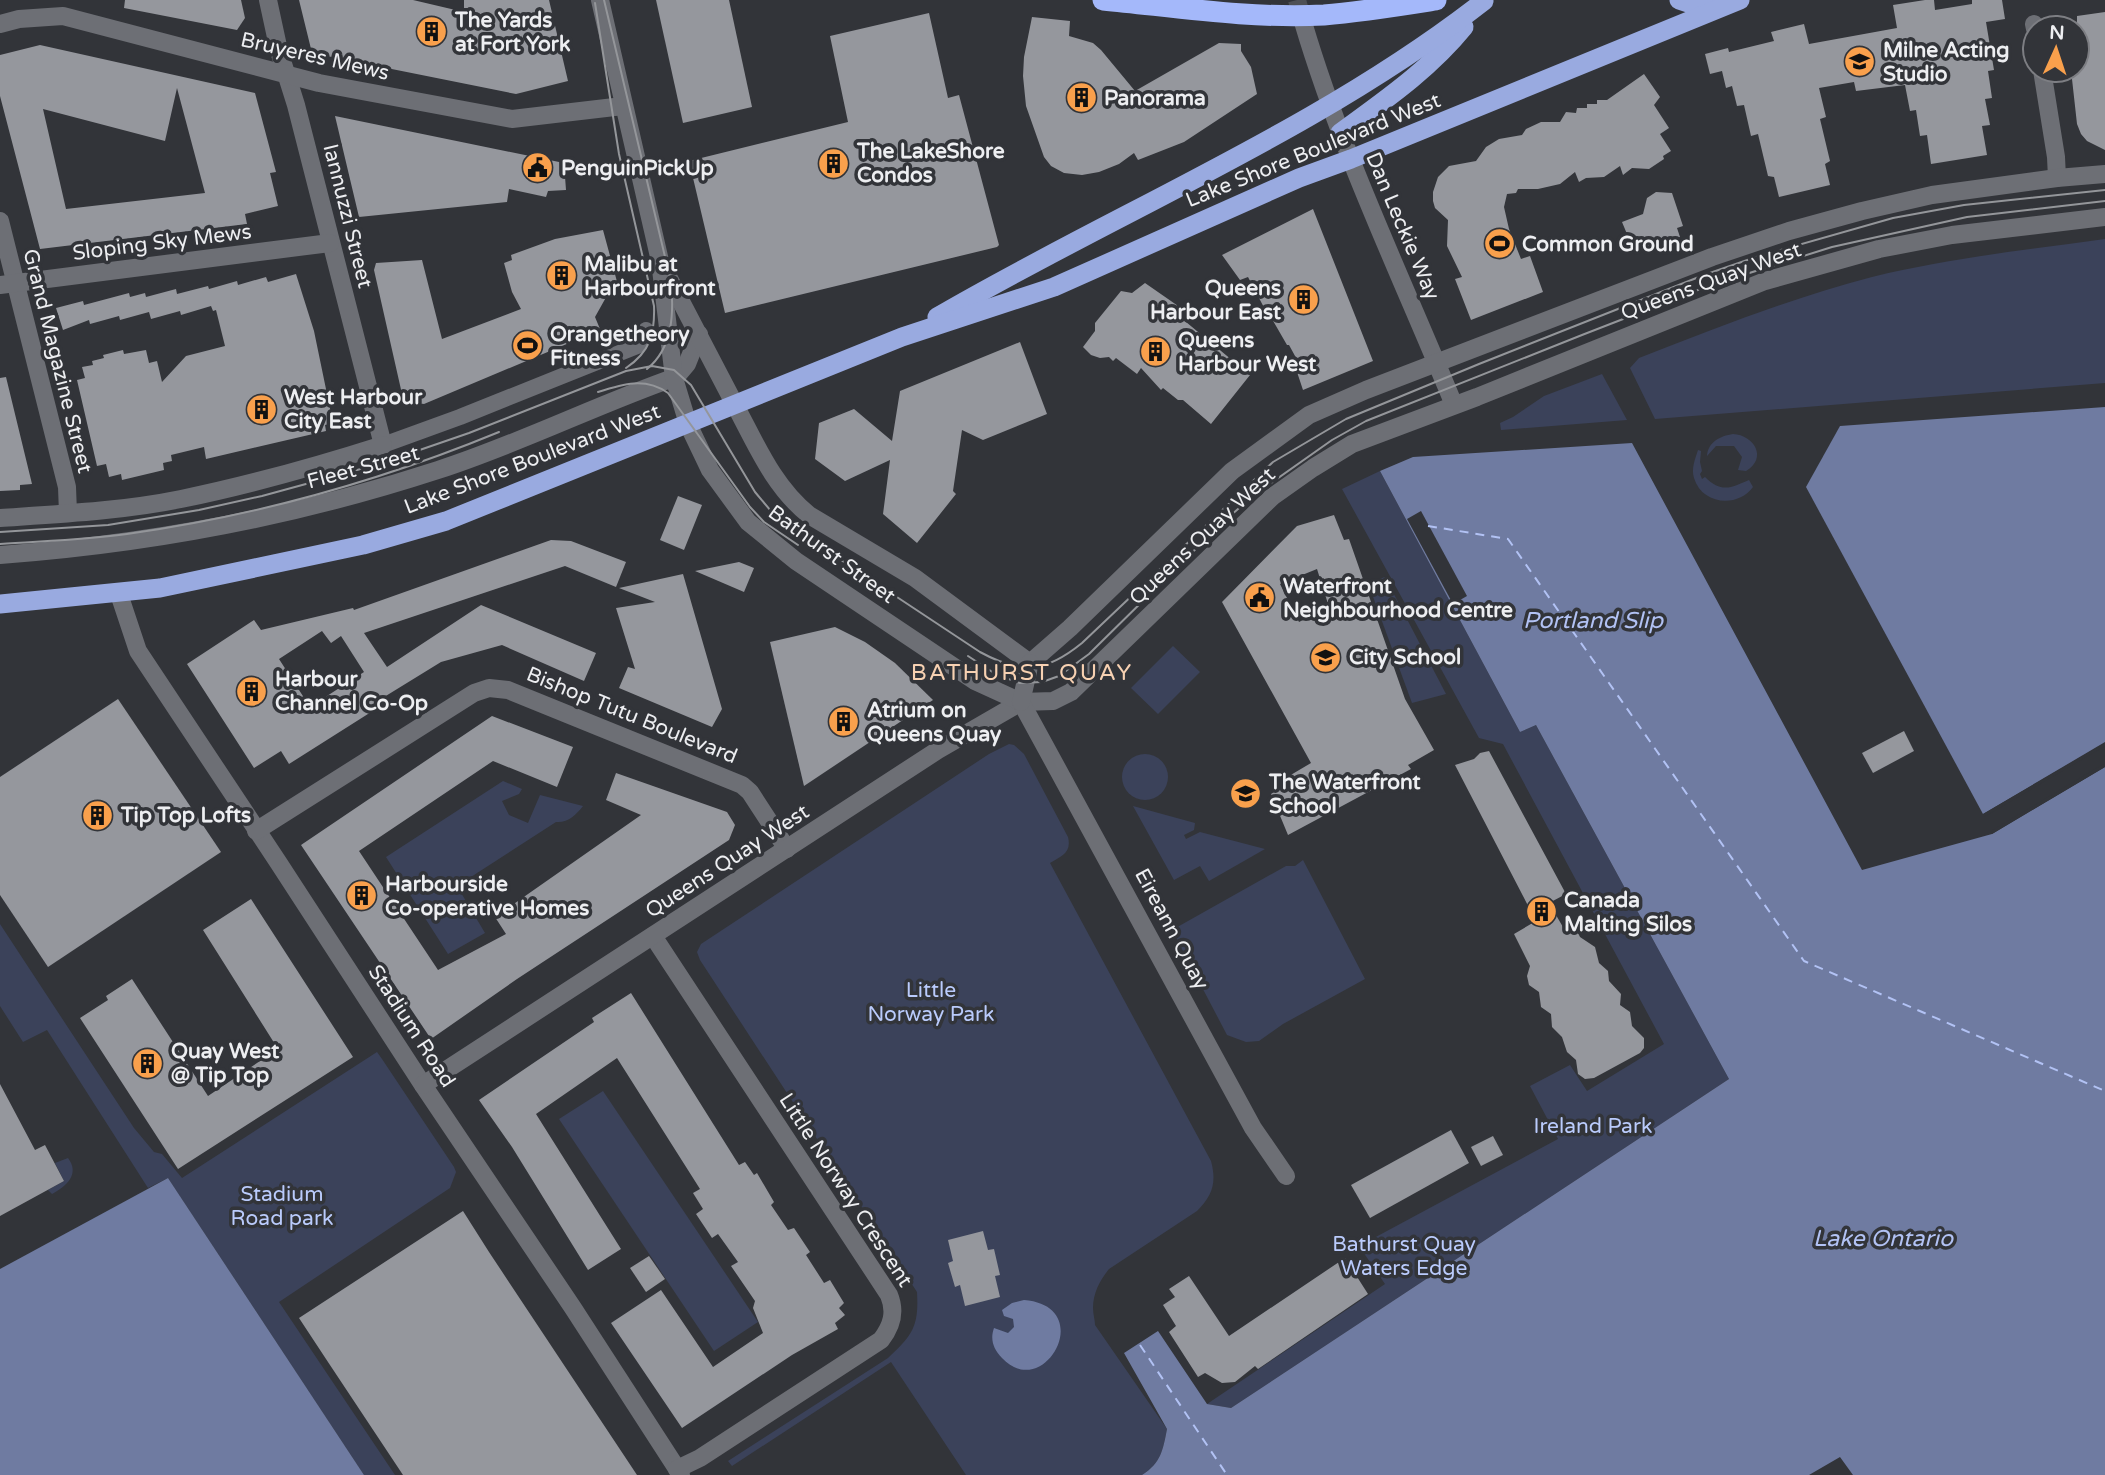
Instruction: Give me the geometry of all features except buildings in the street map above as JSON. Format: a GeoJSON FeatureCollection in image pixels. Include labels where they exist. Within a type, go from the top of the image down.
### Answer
{"type":"FeatureCollection","features":[{"type":"Feature","properties":{"kind":"highway"},"geometry":{"type":"LineString","coordinates":[[1103,0],[1250,13],[1321,15],[1436,0]]}},
{"type":"Feature","properties":{"kind":"highway"},"geometry":{"type":"LineString","coordinates":[[1679,0],[1691,4],[1732,3]]}},
{"type":"Feature","properties":{"kind":"highway"},"geometry":{"type":"LineString","coordinates":[[1340,133],[1417,77],[1446,49],[1484,1]]}},
{"type":"Feature","properties":{"kind":"highway","name":"Lake Shore Boulevard West"},"geometry":{"type":"LineString","coordinates":[[902,337],[1031,263],[1272,137],[1374,80],[1445,32],[1484,1]]}},
{"type":"Feature","properties":{"kind":"highway","name":"Lake Shore Boulevard West"},"geometry":{"type":"LineString","coordinates":[[0,604],[160,589],[363,545],[446,521],[902,337],[1054,286],[1299,178],[1732,3]]}},
{"type":"Feature","properties":{"kind":"street","name":"Iannuzzi Street"},"geometry":{"type":"LineString","coordinates":[[268,0],[383,445]]}},
{"type":"Feature","properties":{"kind":"street","name":"Bathurst Street"},"geometry":{"type":"LineString","coordinates":[[600,0],[660,261],[674,378],[688,424],[710,470],[748,522],[796,561],[975,681],[1021,702]]}},
{"type":"Feature","properties":{"kind":"street","name":"Bruyeres Mews"},"geometry":{"type":"LineString","coordinates":[[0,24],[19,19],[64,16],[319,83],[512,119],[623,106]]}},
{"type":"Feature","properties":{"kind":"street","name":"Dan Leckie Way"},"geometry":{"type":"LineString","coordinates":[[1303,22],[1340,133],[1454,405]]}},
{"type":"Feature","properties":{"kind":"street"},"geometry":{"type":"LineString","coordinates":[[2044,84],[2057,178]]}},
{"type":"Feature","properties":{"kind":"street","name":"Queens Quay West"},"geometry":{"type":"LineString","coordinates":[[1030,663],[1070,628],[1232,471],[1309,415],[1366,390],[1712,257],[1789,231],[1932,195],[2105,174]]}},
{"type":"Feature","properties":{"kind":"street","name":"Queens Quay West"},"geometry":{"type":"LineString","coordinates":[[423,1086],[938,750],[1021,702],[1053,701],[1072,692],[1272,497],[1352,444],[1765,281],[1879,249],[1952,235],[2105,217]]}},
{"type":"Feature","properties":{"kind":"street","name":"Grand Magazine Street"},"geometry":{"type":"LineString","coordinates":[[0,221],[8,285],[66,486],[68,513]]}},
{"type":"Feature","properties":{"kind":"street","name":"Sloping Sky Mews"},"geometry":{"type":"LineString","coordinates":[[8,285],[330,243]]}},
{"type":"Feature","properties":{"kind":"street","name":"Bathurst Street"},"geometry":{"type":"LineString","coordinates":[[660,261],[779,486],[793,502],[808,515],[915,578],[1030,663]]}},
{"type":"Feature","properties":{"kind":"street","name":"Fleet Street"},"geometry":{"type":"LineString","coordinates":[[0,518],[68,513],[180,499],[328,462],[460,417],[637,346],[646,330]]}},
{"type":"Feature","properties":{"kind":"street"},"geometry":{"type":"LineString","coordinates":[[674,378],[687,364],[699,334]]}},
{"type":"Feature","properties":{"kind":"street","name":"Fleet Street"},"geometry":{"type":"LineString","coordinates":[[0,555],[153,539],[338,500],[440,470],[674,378]]}},
{"type":"Feature","properties":{"kind":"street","name":"Stadium Road"},"geometry":{"type":"LineString","coordinates":[[119,594],[133,643],[138,651],[679,1472]]}},
{"type":"Feature","properties":{"kind":"street"},"geometry":{"type":"LineString","coordinates":[[1021,702],[1030,663]]}},
{"type":"Feature","properties":{"kind":"street","name":"Bishop Tutu Boulevard"},"geometry":{"type":"LineString","coordinates":[[256,831],[474,693],[489,688],[508,690],[742,785],[787,849]]}},
{"type":"Feature","properties":{"kind":"street","name":"Eireann Quay"},"geometry":{"type":"LineString","coordinates":[[1021,702],[1253,1128],[1286,1176]]}},
{"type":"Feature","properties":{"kind":"street","name":"Little Norway Crescent"},"geometry":{"type":"LineString","coordinates":[[653,936],[893,1305],[891,1327],[881,1340],[679,1472]]}},
{"type":"Feature","properties":{"kind":"green space"},"geometry":{"type":"Polygon","coordinates":[[[2105,239],[2105,383],[1655,419],[1630,368],[1639,358],[1725,325],[1813,294],[1872,277],[1959,260],[2105,239]]]}},
{"type":"Feature","properties":{"kind":"green space"},"geometry":{"type":"Polygon","coordinates":[[[1602,374],[1627,420],[1501,430],[1500,423],[1544,396],[1602,374]]]}},
{"type":"Feature","properties":{"kind":"green space"},"geometry":{"type":"Polygon","coordinates":[[[1733,434],[1747,438],[1756,448],[1756,460],[1746,471],[1738,470],[1742,457],[1734,446],[1716,446],[1707,456],[1716,440],[1733,434]]]}},
{"type":"Feature","properties":{"kind":"green space"},"geometry":{"type":"Polygon","coordinates":[[[1698,450],[1701,451],[1702,479],[1705,477],[1717,486],[1727,488],[1749,480],[1753,487],[1739,498],[1730,500],[1704,494],[1693,475],[1698,450]]]}},
{"type":"Feature","properties":{"kind":"green space","name":"Ireland Park"},"geometry":{"type":"Polygon","coordinates":[[[1380,471],[1520,732],[1536,725],[1729,1079],[1231,1408],[1207,1404],[1385,1284],[1359,1246],[1558,1139],[1530,1086],[1570,1065],[1587,1091],[1664,1044],[1503,744],[1479,738],[1342,489],[1380,471]]]}},
{"type":"Feature","properties":{"kind":"green space"},"geometry":{"type":"Polygon","coordinates":[[[1385,577],[1446,694],[1412,703],[1368,583],[1385,577]]]}},
{"type":"Feature","properties":{"kind":"green space"},"geometry":{"type":"Polygon","coordinates":[[[1173,646],[1200,672],[1158,714],[1131,688],[1173,646]]]}},
{"type":"Feature","properties":{"kind":"green space","name":"Little Norway Park"},"geometry":{"type":"Polygon","coordinates":[[[1009,744],[1024,754],[1068,837],[1067,850],[1050,863],[1213,1169],[1212,1189],[1197,1211],[1109,1269],[1094,1297],[1095,1325],[1167,1429],[1162,1450],[1153,1466],[1142,1475],[966,1475],[891,1362],[732,1466],[728,1461],[888,1358],[913,1329],[917,1313],[917,1292],[697,952],[701,944],[989,754],[1009,744]]]}},
{"type":"Feature","properties":{"kind":"green space"},"geometry":{"type":"Polygon","coordinates":[[[1145,754],[1161,761],[1168,777],[1161,793],[1145,800],[1129,793],[1122,777],[1129,761],[1145,754]]]}},
{"type":"Feature","properties":{"kind":"green space"},"geometry":{"type":"Polygon","coordinates":[[[503,781],[522,789],[519,794],[502,801],[509,815],[528,823],[540,795],[583,806],[571,818],[556,822],[457,886],[485,933],[448,954],[386,857],[503,781]]]}},
{"type":"Feature","properties":{"kind":"green space"},"geometry":{"type":"Polygon","coordinates":[[[1133,806],[1195,823],[1194,830],[1184,835],[1186,839],[1200,832],[1265,849],[1209,881],[1200,866],[1174,880],[1133,806]]]}},
{"type":"Feature","properties":{"kind":"green space"},"geometry":{"type":"Polygon","coordinates":[[[1303,860],[1365,979],[1283,1024],[1259,1041],[1246,1042],[1227,1035],[1172,930],[1286,866],[1295,866],[1303,860]]]}},
{"type":"Feature","properties":{"kind":"green space","name":"Stadium Road park"},"geometry":{"type":"Polygon","coordinates":[[[0,924],[134,1128],[154,1152],[162,1154],[182,1178],[377,1052],[454,1167],[456,1172],[450,1188],[279,1302],[395,1475],[364,1475],[168,1178],[148,1188],[47,1030],[23,1042],[0,1006],[0,924]]]}},
{"type":"Feature","properties":{"kind":"green space"},"geometry":{"type":"Polygon","coordinates":[[[603,1091],[758,1322],[714,1351],[559,1119],[603,1091]]]}},
{"type":"Feature","properties":{"kind":"green space"},"geometry":{"type":"Polygon","coordinates":[[[68,1158],[73,1169],[70,1179],[52,1194],[48,1190],[64,1181],[55,1163],[68,1158]]]}},
{"type":"Feature","properties":{"kind":"water"},"geometry":{"type":"Polygon","coordinates":[[[2105,407],[2105,742],[1983,814],[1806,487],[1840,426],[2105,407]]]}},
{"type":"Feature","properties":{"kind":"water","name":"Lake Ontario"},"geometry":{"type":"Polygon","coordinates":[[[1632,443],[1862,870],[1992,834],[2105,767],[2105,1475],[1853,1475],[1840,1457],[1809,1475],[1142,1475],[1153,1466],[1160,1455],[1167,1429],[1124,1353],[1158,1331],[1207,1404],[1231,1408],[1729,1079],[1536,725],[1520,732],[1380,471],[1413,457],[1632,443]]]}},
{"type":"Feature","properties":{"kind":"water"},"geometry":{"type":"Polygon","coordinates":[[[168,1178],[364,1475],[0,1475],[0,1269],[168,1178]]]}},
{"type":"Feature","properties":{"kind":"water"},"geometry":{"type":"Polygon","coordinates":[[[1024,1300],[1046,1306],[1058,1318],[1061,1333],[1056,1348],[1047,1361],[1034,1369],[1018,1369],[1002,1358],[992,1340],[994,1328],[1008,1333],[1014,1327],[1013,1319],[1004,1316],[1002,1310],[1012,1303],[1024,1300]]]}},
{"type":"Feature","properties":{"kind":"pier"},"geometry":{"type":"Polygon","coordinates":[[[1421,511],[1467,596],[1453,604],[1407,519],[1421,511]]]}},
{"type":"Feature","properties":{"kind":"pier"},"geometry":{"type":"Polygon","coordinates":[[[2105,743],[2105,746],[1984,817],[1983,814],[2105,743]]]}},
{"type":"Feature","properties":{"kind":"pier"},"geometry":{"type":"Polygon","coordinates":[[[2105,763],[2105,767],[1992,834],[1991,831],[2105,763]]]}},
{"type":"Feature","properties":{"kind":"ferry route"},"geometry":{"type":"LineString","coordinates":[[1428,526],[1508,539],[1804,961],[2105,1091]]}},
{"type":"Feature","properties":{"kind":"ferry route"},"geometry":{"type":"LineString","coordinates":[[1140,1345],[1227,1475]]}},
{"type":"Feature","properties":{"kind":"tunnel"},"geometry":{"type":"LineString","coordinates":[[1297,0],[1303,22]]}},
{"type":"Feature","properties":{"kind":"tram line"},"geometry":{"type":"LineString","coordinates":[[604,0],[671,282],[672,318],[667,340],[656,361],[647,369]]}},
{"type":"Feature","properties":{"kind":"tram line"},"geometry":{"type":"LineString","coordinates":[[595,3],[619,154],[654,306],[652,334],[646,349],[626,368]]}},
{"type":"Feature","properties":{"kind":"tram line"},"geometry":{"type":"LineString","coordinates":[[0,532],[108,525],[262,496],[379,464],[469,433],[626,371],[652,366],[674,370],[691,385],[755,492],[776,517],[980,652],[1008,665],[1033,667],[1056,660],[1082,643],[1273,462],[1346,419],[1704,275],[1756,257],[1893,218],[1964,205],[2105,190]]}},
{"type":"Feature","properties":{"kind":"tram line"},"geometry":{"type":"LineString","coordinates":[[968,656],[997,675],[1020,683],[1042,682],[1059,676],[1089,654],[1254,495],[1332,440],[1366,421],[1708,286],[1832,247],[1967,217],[2105,201]]}},
{"type":"Feature","properties":{"kind":"tram line"},"geometry":{"type":"LineString","coordinates":[[598,392],[642,384],[668,393],[750,507],[764,522],[798,545]]}},
{"type":"Feature","properties":{"kind":"tram line"},"geometry":{"type":"LineString","coordinates":[[0,544],[111,536],[270,507],[409,466],[499,432]]}},
{"type":"Feature","properties":{"kind":"place","name":"The Yards at Fort York"},"geometry":{"type":"Point","coordinates":[432,32]}},
{"type":"Feature","properties":{"kind":"place","name":"Milne Acting Studio"},"geometry":{"type":"Point","coordinates":[1860,62]}},
{"type":"Feature","properties":{"kind":"place","name":"Panorama"},"geometry":{"type":"Point","coordinates":[1081,98]}},
{"type":"Feature","properties":{"kind":"place","name":"The LakeShore Condos"},"geometry":{"type":"Point","coordinates":[834,163]}},
{"type":"Feature","properties":{"kind":"place","name":"PenguinPickUp"},"geometry":{"type":"Point","coordinates":[538,168]}},
{"type":"Feature","properties":{"kind":"place","name":"Common Ground"},"geometry":{"type":"Point","coordinates":[1499,244]}},
{"type":"Feature","properties":{"kind":"place","name":"Malibu at Harbourfront"},"geometry":{"type":"Point","coordinates":[561,276]}},
{"type":"Feature","properties":{"kind":"place","name":"Queens Harbour East"},"geometry":{"type":"Point","coordinates":[1304,300]}},
{"type":"Feature","properties":{"kind":"place","name":"Orangetheory Fitness"},"geometry":{"type":"Point","coordinates":[527,346]}},
{"type":"Feature","properties":{"kind":"place","name":"Queens Harbour West"},"geometry":{"type":"Point","coordinates":[1155,352]}},
{"type":"Feature","properties":{"kind":"place","name":"West Harbour City East"},"geometry":{"type":"Point","coordinates":[261,409]}},
{"type":"Feature","properties":{"kind":"place","name":"Waterfront Neighbourhood Centre"},"geometry":{"type":"Point","coordinates":[1260,598]}},
{"type":"Feature","properties":{"kind":"place","name":"City School"},"geometry":{"type":"Point","coordinates":[1326,657]}},
{"type":"Feature","properties":{"kind":"place","name":"Harbour Channel Co-Op"},"geometry":{"type":"Point","coordinates":[252,691]}},
{"type":"Feature","properties":{"kind":"place","name":"Atrium on Queens Quay"},"geometry":{"type":"Point","coordinates":[844,722]}},
{"type":"Feature","properties":{"kind":"place","name":"The Waterfront School"},"geometry":{"type":"Point","coordinates":[1246,794]}},
{"type":"Feature","properties":{"kind":"place","name":"Tip Top Lofts"},"geometry":{"type":"Point","coordinates":[98,815]}},
{"type":"Feature","properties":{"kind":"place","name":"Harbourside Co-operative Homes"},"geometry":{"type":"Point","coordinates":[362,896]}},
{"type":"Feature","properties":{"kind":"place","name":"Canada Malting Silos"},"geometry":{"type":"Point","coordinates":[1541,912]}},
{"type":"Feature","properties":{"kind":"place","name":"Quay West @ Tip Top"},"geometry":{"type":"Point","coordinates":[148,1063]}},
{"type":"Feature","properties":{"kind":"district","name":"BATHURST QUAY"},"geometry":{"type":"Point","coordinates":[1022,672]}},
{"type":"Feature","properties":{"kind":"water label","name":"Portland Slip"},"geometry":{"type":"Point","coordinates":[1593,620]}},
{"type":"Feature","properties":{"kind":"park label","name":"Bathurst Quay Waters Edge"},"geometry":{"type":"Point","coordinates":[1404,1256]}}]}
